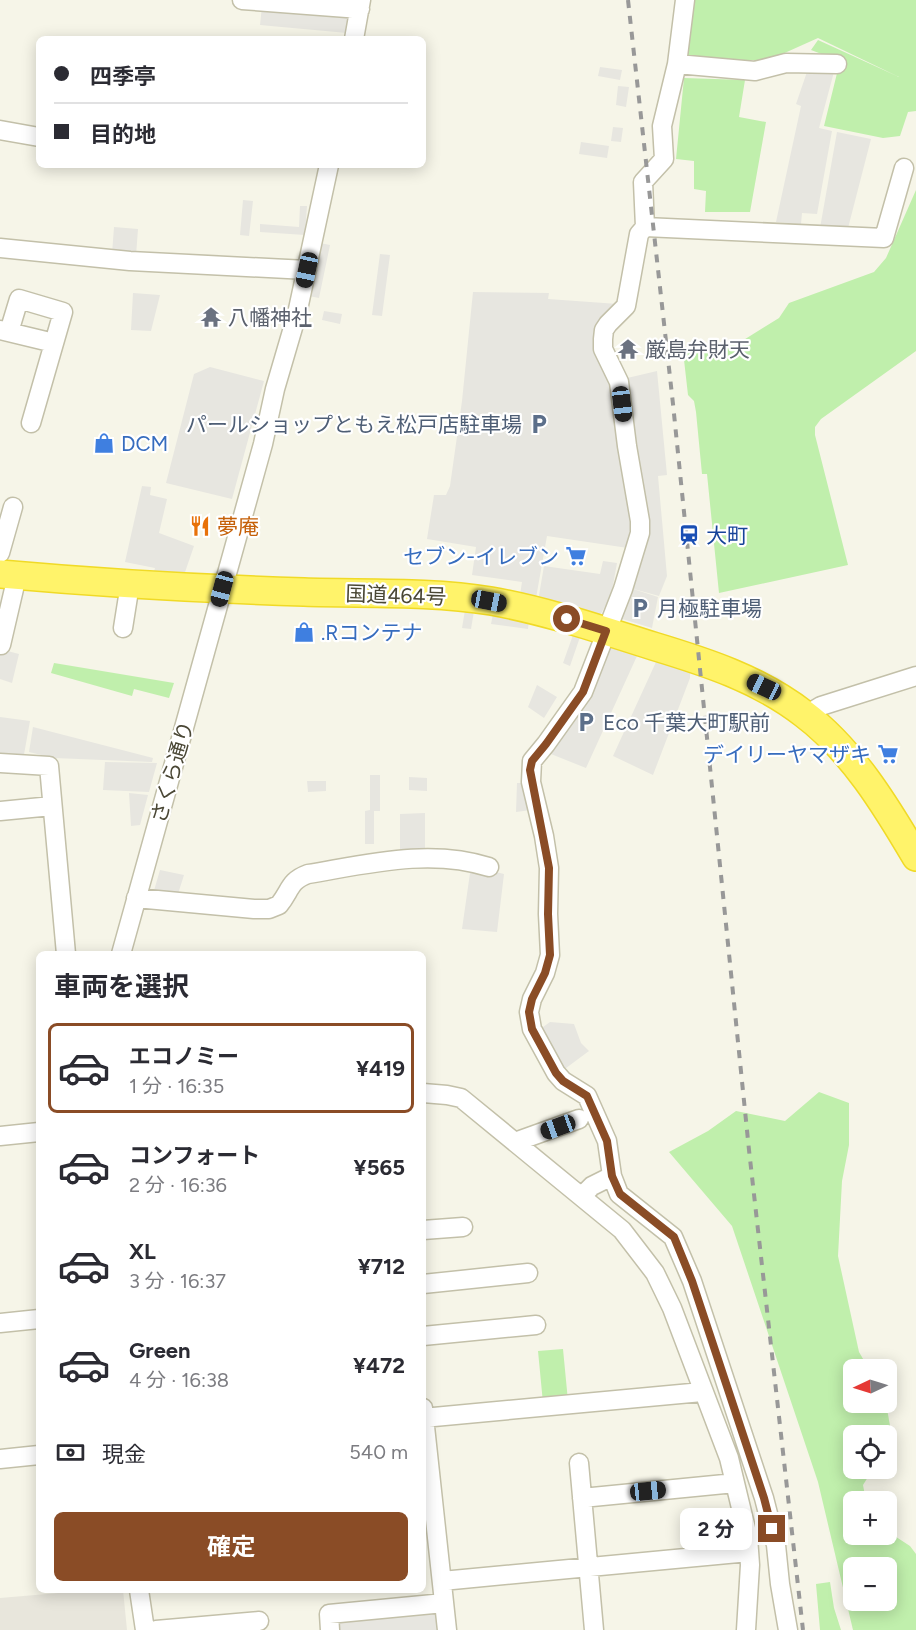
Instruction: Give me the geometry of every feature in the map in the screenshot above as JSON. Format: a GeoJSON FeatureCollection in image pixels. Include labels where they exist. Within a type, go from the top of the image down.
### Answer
{"type":"FeatureCollection","features":[{"type":"Feature","properties":{"kind":"highway","name":"国道464号"},"geometry":{"type":"LineString","coordinates":[[8,575],[222,589],[467,598],[540,611],[606,631],[731,672],[764,687],[806,715],[827,733],[856,766],[885,805],[916,857]]}},
{"type":"Feature","properties":{"kind":"street"},"geometry":{"type":"LineString","coordinates":[[242,0],[360,5],[355,36]]}},
{"type":"Feature","properties":{"kind":"street"},"geometry":{"type":"LineString","coordinates":[[685,0],[677,64],[662,126],[664,159],[643,182],[645,227],[639,234],[626,306],[608,324],[604,330],[603,339],[603,349],[619,382],[640,534],[623,589],[583,692],[532,761],[530,770],[549,868],[550,955],[529,1012],[532,1029],[556,1073],[563,1081],[587,1096],[607,1141],[612,1176],[620,1194],[674,1237],[692,1281],[764,1498],[776,1545],[788,1630]]}},
{"type":"Feature","properties":{"kind":"street"},"geometry":{"type":"LineString","coordinates":[[677,64],[755,71],[786,63],[837,64]]}},
{"type":"Feature","properties":{"kind":"street"},"geometry":{"type":"LineString","coordinates":[[0,130],[36,136]]}},
{"type":"Feature","properties":{"kind":"street","name":"さくら通り"},"geometry":{"type":"LineString","coordinates":[[122,951],[263,444],[275,389],[293,329],[307,270],[328,168]]}},
{"type":"Feature","properties":{"kind":"street"},"geometry":{"type":"LineString","coordinates":[[645,227],[884,238],[904,168]]}},
{"type":"Feature","properties":{"kind":"street"},"geometry":{"type":"LineString","coordinates":[[0,248],[130,261],[307,270]]}},
{"type":"Feature","properties":{"kind":"street"},"geometry":{"type":"LineString","coordinates":[[31,423],[63,312],[19,299],[4,331],[54,343]]}},
{"type":"Feature","properties":{"kind":"street"},"geometry":{"type":"LineString","coordinates":[[0,554],[13,507]]}},
{"type":"Feature","properties":{"kind":"street"},"geometry":{"type":"LineString","coordinates":[[7,638],[8,575]]}},
{"type":"Feature","properties":{"kind":"street"},"geometry":{"type":"LineString","coordinates":[[123,628],[130,584]]}},
{"type":"Feature","properties":{"kind":"street"},"geometry":{"type":"LineString","coordinates":[[806,715],[821,706],[916,676]]}},
{"type":"Feature","properties":{"kind":"street"},"geometry":{"type":"LineString","coordinates":[[0,763],[49,766],[66,951]]}},
{"type":"Feature","properties":{"kind":"street"},"geometry":{"type":"LineString","coordinates":[[0,811],[52,806]]}},
{"type":"Feature","properties":{"kind":"street"},"geometry":{"type":"LineString","coordinates":[[136,898],[269,909],[279,905],[297,878],[308,874],[416,857],[471,861],[489,867]]}},
{"type":"Feature","properties":{"kind":"street"},"geometry":{"type":"LineString","coordinates":[[426,1093],[461,1098],[622,1230],[655,1273],[672,1308],[729,1458],[748,1537],[746,1630]]}},
{"type":"Feature","properties":{"kind":"street"},"geometry":{"type":"LineString","coordinates":[[515,1142],[579,1119]]}},
{"type":"Feature","properties":{"kind":"street"},"geometry":{"type":"LineString","coordinates":[[0,1136],[36,1132]]}},
{"type":"Feature","properties":{"kind":"street"},"geometry":{"type":"LineString","coordinates":[[582,1196],[592,1186],[612,1176]]}},
{"type":"Feature","properties":{"kind":"street"},"geometry":{"type":"LineString","coordinates":[[426,1230],[463,1227]]}},
{"type":"Feature","properties":{"kind":"street"},"geometry":{"type":"LineString","coordinates":[[426,1284],[528,1273]]}},
{"type":"Feature","properties":{"kind":"street"},"geometry":{"type":"LineString","coordinates":[[0,1323],[36,1319]]}},
{"type":"Feature","properties":{"kind":"street"},"geometry":{"type":"LineString","coordinates":[[426,1336],[536,1325]]}},
{"type":"Feature","properties":{"kind":"street"},"geometry":{"type":"LineString","coordinates":[[426,1414],[702,1392]]}},
{"type":"Feature","properties":{"kind":"street"},"geometry":{"type":"LineString","coordinates":[[0,1459],[36,1455]]}},
{"type":"Feature","properties":{"kind":"street"},"geometry":{"type":"LineString","coordinates":[[579,1463],[594,1630]]}},
{"type":"Feature","properties":{"kind":"street"},"geometry":{"type":"LineString","coordinates":[[426,1471],[447,1630]]}},
{"type":"Feature","properties":{"kind":"street"},"geometry":{"type":"LineString","coordinates":[[582,1498],[735,1483]]}},
{"type":"Feature","properties":{"kind":"street"},"geometry":{"type":"LineString","coordinates":[[442,1581],[749,1552]]}},
{"type":"Feature","properties":{"kind":"street"},"geometry":{"type":"LineString","coordinates":[[140,1593],[145,1630]]}},
{"type":"Feature","properties":{"kind":"street"},"geometry":{"type":"LineString","coordinates":[[330,1630],[329,1614],[444,1603]]}},
{"type":"Feature","properties":{"kind":"street"},"geometry":{"type":"LineString","coordinates":[[156,1630],[259,1621]]}},
{"type":"Feature","properties":{"kind":"shaded area"},"geometry":{"type":"Polygon","coordinates":[[[262,6],[350,13],[347,33],[260,25],[262,6]]]}},
{"type":"Feature","properties":{"kind":"shaded area"},"geometry":{"type":"Polygon","coordinates":[[[809,66],[835,68],[819,128],[832,131],[817,214],[802,213],[801,224],[776,222],[801,106],[796,104],[809,66]]]}},
{"type":"Feature","properties":{"kind":"shaded area"},"geometry":{"type":"Polygon","coordinates":[[[600,67],[622,70],[620,80],[598,76],[600,67]]]}},
{"type":"Feature","properties":{"kind":"shaded area"},"geometry":{"type":"Polygon","coordinates":[[[618,86],[629,87],[626,107],[616,105],[618,86]]]}},
{"type":"Feature","properties":{"kind":"shaded area"},"geometry":{"type":"Polygon","coordinates":[[[613,127],[623,128],[621,142],[611,141],[613,127]]]}},
{"type":"Feature","properties":{"kind":"shaded area"},"geometry":{"type":"Polygon","coordinates":[[[837,132],[871,139],[847,232],[820,228],[837,132]]]}},
{"type":"Feature","properties":{"kind":"shaded area"},"geometry":{"type":"Polygon","coordinates":[[[581,142],[609,146],[607,158],[579,154],[581,142]]]}},
{"type":"Feature","properties":{"kind":"shaded area"},"geometry":{"type":"Polygon","coordinates":[[[243,200],[253,201],[249,236],[240,235],[243,200]]]}},
{"type":"Feature","properties":{"kind":"shaded area"},"geometry":{"type":"Polygon","coordinates":[[[300,206],[307,206],[305,235],[260,232],[260,224],[299,227],[300,206]]]}},
{"type":"Feature","properties":{"kind":"shaded area"},"geometry":{"type":"Polygon","coordinates":[[[114,227],[138,229],[136,256],[112,254],[114,227]]]}},
{"type":"Feature","properties":{"kind":"shaded area"},"geometry":{"type":"Polygon","coordinates":[[[320,243],[330,245],[319,298],[309,296],[320,243]]]}},
{"type":"Feature","properties":{"kind":"shaded area"},"geometry":{"type":"Polygon","coordinates":[[[380,254],[390,255],[382,316],[372,315],[380,254]]]}},
{"type":"Feature","properties":{"kind":"shaded area","name":"パールショップともえ松戸店駐車場"},"geometry":{"type":"Polygon","coordinates":[[[473,292],[549,293],[548,299],[618,304],[603,318],[634,519],[628,548],[547,536],[536,598],[520,595],[522,582],[472,575],[476,547],[427,539],[434,495],[446,495],[450,486],[462,401],[473,292]]]}},
{"type":"Feature","properties":{"kind":"shaded area"},"geometry":{"type":"Polygon","coordinates":[[[133,293],[160,295],[151,331],[131,330],[133,293]]]}},
{"type":"Feature","properties":{"kind":"shaded area"},"geometry":{"type":"Polygon","coordinates":[[[324,311],[342,314],[340,324],[322,320],[324,311]]]}},
{"type":"Feature","properties":{"kind":"shaded area"},"geometry":{"type":"Polygon","coordinates":[[[210,367],[264,381],[232,499],[166,483],[194,374],[210,367]]]}},
{"type":"Feature","properties":{"kind":"shaded area"},"geometry":{"type":"Polygon","coordinates":[[[657,371],[667,475],[658,476],[667,576],[659,596],[630,588],[643,539],[623,379],[657,371]]]}},
{"type":"Feature","properties":{"kind":"shaded area"},"geometry":{"type":"Polygon","coordinates":[[[142,486],[151,487],[150,495],[167,499],[159,533],[194,546],[183,578],[153,575],[155,568],[125,562],[142,486]]]}},
{"type":"Feature","properties":{"kind":"shaded area"},"geometry":{"type":"Polygon","coordinates":[[[603,561],[617,563],[611,596],[599,617],[538,601],[544,566],[600,574],[603,561]]]}},
{"type":"Feature","properties":{"kind":"shaded area","name":"月極駐車場"},"geometry":{"type":"Polygon","coordinates":[[[630,588],[658,597],[652,628],[619,618],[630,588]]]}},
{"type":"Feature","properties":{"kind":"shaded area"},"geometry":{"type":"Polygon","coordinates":[[[465,610],[474,611],[471,629],[462,628],[465,610]]]}},
{"type":"Feature","properties":{"kind":"shaded area"},"geometry":{"type":"Polygon","coordinates":[[[493,614],[529,619],[528,629],[491,624],[493,614]]]}},
{"type":"Feature","properties":{"kind":"shaded area"},"geometry":{"type":"Polygon","coordinates":[[[573,635],[580,637],[570,666],[563,663],[573,635]]]}},
{"type":"Feature","properties":{"kind":"shaded area","name":"Eco 千葉大町駅前"},"geometry":{"type":"Polygon","coordinates":[[[605,644],[637,656],[586,768],[546,752],[605,644]]]}},
{"type":"Feature","properties":{"kind":"shaded area"},"geometry":{"type":"Polygon","coordinates":[[[0,649],[19,654],[12,683],[0,679],[0,649]]]}},
{"type":"Feature","properties":{"kind":"shaded area"},"geometry":{"type":"Polygon","coordinates":[[[656,662],[690,672],[690,678],[653,775],[613,756],[656,662]]]}},
{"type":"Feature","properties":{"kind":"shaded area"},"geometry":{"type":"Polygon","coordinates":[[[537,685],[557,697],[544,718],[528,707],[537,685]]]}},
{"type":"Feature","properties":{"kind":"shaded area"},"geometry":{"type":"Polygon","coordinates":[[[0,717],[30,721],[23,760],[0,759],[0,717]]]}},
{"type":"Feature","properties":{"kind":"shaded area"},"geometry":{"type":"Polygon","coordinates":[[[33,727],[153,758],[152,762],[54,758],[29,752],[33,727]]]}},
{"type":"Feature","properties":{"kind":"shaded area"},"geometry":{"type":"Polygon","coordinates":[[[105,762],[157,763],[149,792],[103,790],[105,762]]]}},
{"type":"Feature","properties":{"kind":"shaded area"},"geometry":{"type":"Polygon","coordinates":[[[370,775],[380,775],[380,811],[374,811],[374,844],[365,844],[365,811],[370,810],[370,775]]]}},
{"type":"Feature","properties":{"kind":"shaded area"},"geometry":{"type":"Polygon","coordinates":[[[409,777],[427,778],[427,791],[409,790],[409,777]]]}},
{"type":"Feature","properties":{"kind":"shaded area"},"geometry":{"type":"Polygon","coordinates":[[[307,781],[326,781],[326,791],[308,792],[307,781]]]}},
{"type":"Feature","properties":{"kind":"shaded area"},"geometry":{"type":"Polygon","coordinates":[[[517,783],[527,783],[531,810],[516,812],[517,783]]]}},
{"type":"Feature","properties":{"kind":"shaded area"},"geometry":{"type":"Polygon","coordinates":[[[129,793],[148,795],[140,825],[131,826],[129,793]]]}},
{"type":"Feature","properties":{"kind":"shaded area"},"geometry":{"type":"Polygon","coordinates":[[[425,813],[425,853],[400,855],[400,814],[425,813]]]}},
{"type":"Feature","properties":{"kind":"shaded area"},"geometry":{"type":"Polygon","coordinates":[[[471,866],[504,874],[497,932],[462,929],[471,866]]]}},
{"type":"Feature","properties":{"kind":"shaded area"},"geometry":{"type":"Polygon","coordinates":[[[160,870],[184,875],[177,897],[153,894],[160,870]]]}},
{"type":"Feature","properties":{"kind":"shaded area"},"geometry":{"type":"Polygon","coordinates":[[[550,1022],[574,1024],[581,1043],[589,1051],[562,1071],[539,1030],[550,1022]]]}},
{"type":"Feature","properties":{"kind":"shaded area"},"geometry":{"type":"Polygon","coordinates":[[[59,1593],[123,1593],[127,1630],[0,1630],[0,1598],[59,1593]]]}},
{"type":"Feature","properties":{"kind":"shaded area"},"geometry":{"type":"Polygon","coordinates":[[[434,1609],[441,1615],[443,1630],[332,1630],[336,1618],[434,1609]]]}},
{"type":"Feature","properties":{"kind":"green space"},"geometry":{"type":"Polygon","coordinates":[[[692,0],[916,0],[916,111],[908,112],[900,136],[883,138],[824,126],[840,61],[811,50],[818,40],[899,77],[818,38],[769,60],[683,60],[692,0]]]}},
{"type":"Feature","properties":{"kind":"green space"},"geometry":{"type":"Polygon","coordinates":[[[684,78],[745,80],[739,117],[766,122],[750,212],[705,212],[706,191],[694,189],[694,161],[676,159],[684,78]]]}},
{"type":"Feature","properties":{"kind":"green space"},"geometry":{"type":"Polygon","coordinates":[[[916,190],[916,351],[821,419],[815,427],[815,435],[848,565],[719,593],[707,474],[702,474],[696,412],[694,401],[688,395],[683,351],[742,341],[779,318],[789,303],[874,272],[886,258],[916,190]]]}},
{"type":"Feature","properties":{"kind":"green space"},"geometry":{"type":"Polygon","coordinates":[[[54,663],[174,683],[169,698],[134,689],[132,696],[51,673],[54,663]]]}},
{"type":"Feature","properties":{"kind":"green space"},"geometry":{"type":"Polygon","coordinates":[[[819,1092],[849,1103],[849,1145],[842,1181],[838,1256],[859,1352],[863,1359],[843,1359],[843,1413],[888,1413],[890,1425],[843,1425],[843,1479],[867,1479],[863,1485],[864,1491],[843,1491],[843,1545],[897,1545],[897,1538],[910,1546],[916,1554],[916,1630],[853,1630],[849,1611],[897,1611],[897,1557],[843,1557],[843,1588],[818,1482],[732,1226],[669,1152],[708,1131],[736,1111],[785,1121],[819,1092]]]}},
{"type":"Feature","properties":{"kind":"green space"},"geometry":{"type":"Polygon","coordinates":[[[563,1349],[568,1401],[543,1403],[538,1351],[563,1349]]]}},
{"type":"Feature","properties":{"kind":"green space"},"geometry":{"type":"Polygon","coordinates":[[[830,1582],[834,1608],[841,1630],[820,1630],[816,1584],[830,1582]]]}},
{"type":"Feature","properties":{"kind":"railway"},"geometry":{"type":"LineString","coordinates":[[628,0],[673,404],[749,1150],[803,1630]]}},
{"type":"Feature","properties":{"kind":"place","name":"八幡神社"},"geometry":{"type":"Point","coordinates":[211,317]}},
{"type":"Feature","properties":{"kind":"place","name":"厳島弁財天"},"geometry":{"type":"Point","coordinates":[628,349]}},
{"type":"Feature","properties":{"kind":"place","name":"パールショップともえ松戸店駐車場"},"geometry":{"type":"Point","coordinates":[539,424]}},
{"type":"Feature","properties":{"kind":"place","name":"DCM"},"geometry":{"type":"Point","coordinates":[104,443]}},
{"type":"Feature","properties":{"kind":"place","name":"夢庵"},"geometry":{"type":"Point","coordinates":[200,526]}},
{"type":"Feature","properties":{"kind":"place","name":"大町"},"geometry":{"type":"Point","coordinates":[689,535]}},
{"type":"Feature","properties":{"kind":"place","name":"セブン-イレブン"},"geometry":{"type":"Point","coordinates":[576,556]}},
{"type":"Feature","properties":{"kind":"place","name":"月極駐車場"},"geometry":{"type":"Point","coordinates":[640,608]}},
{"type":"Feature","properties":{"kind":"place","name":".Rコンテナ"},"geometry":{"type":"Point","coordinates":[304,632]}},
{"type":"Feature","properties":{"kind":"place","name":"Eco 千葉大町駅前"},"geometry":{"type":"Point","coordinates":[586,722]}},
{"type":"Feature","properties":{"kind":"place","name":"デイリーヤマザキ"},"geometry":{"type":"Point","coordinates":[888,754]}},
{"type":"Feature","properties":{"kind":"route"},"geometry":{"type":"LineString","coordinates":[[567,619],[606,631],[583,692],[532,761],[530,770],[549,868],[550,955],[545,973],[532,999],[529,1012],[532,1029],[556,1073],[563,1081],[587,1096],[607,1141],[612,1176],[620,1194],[674,1237],[692,1281],[764,1498],[772,1529]]}}]}
